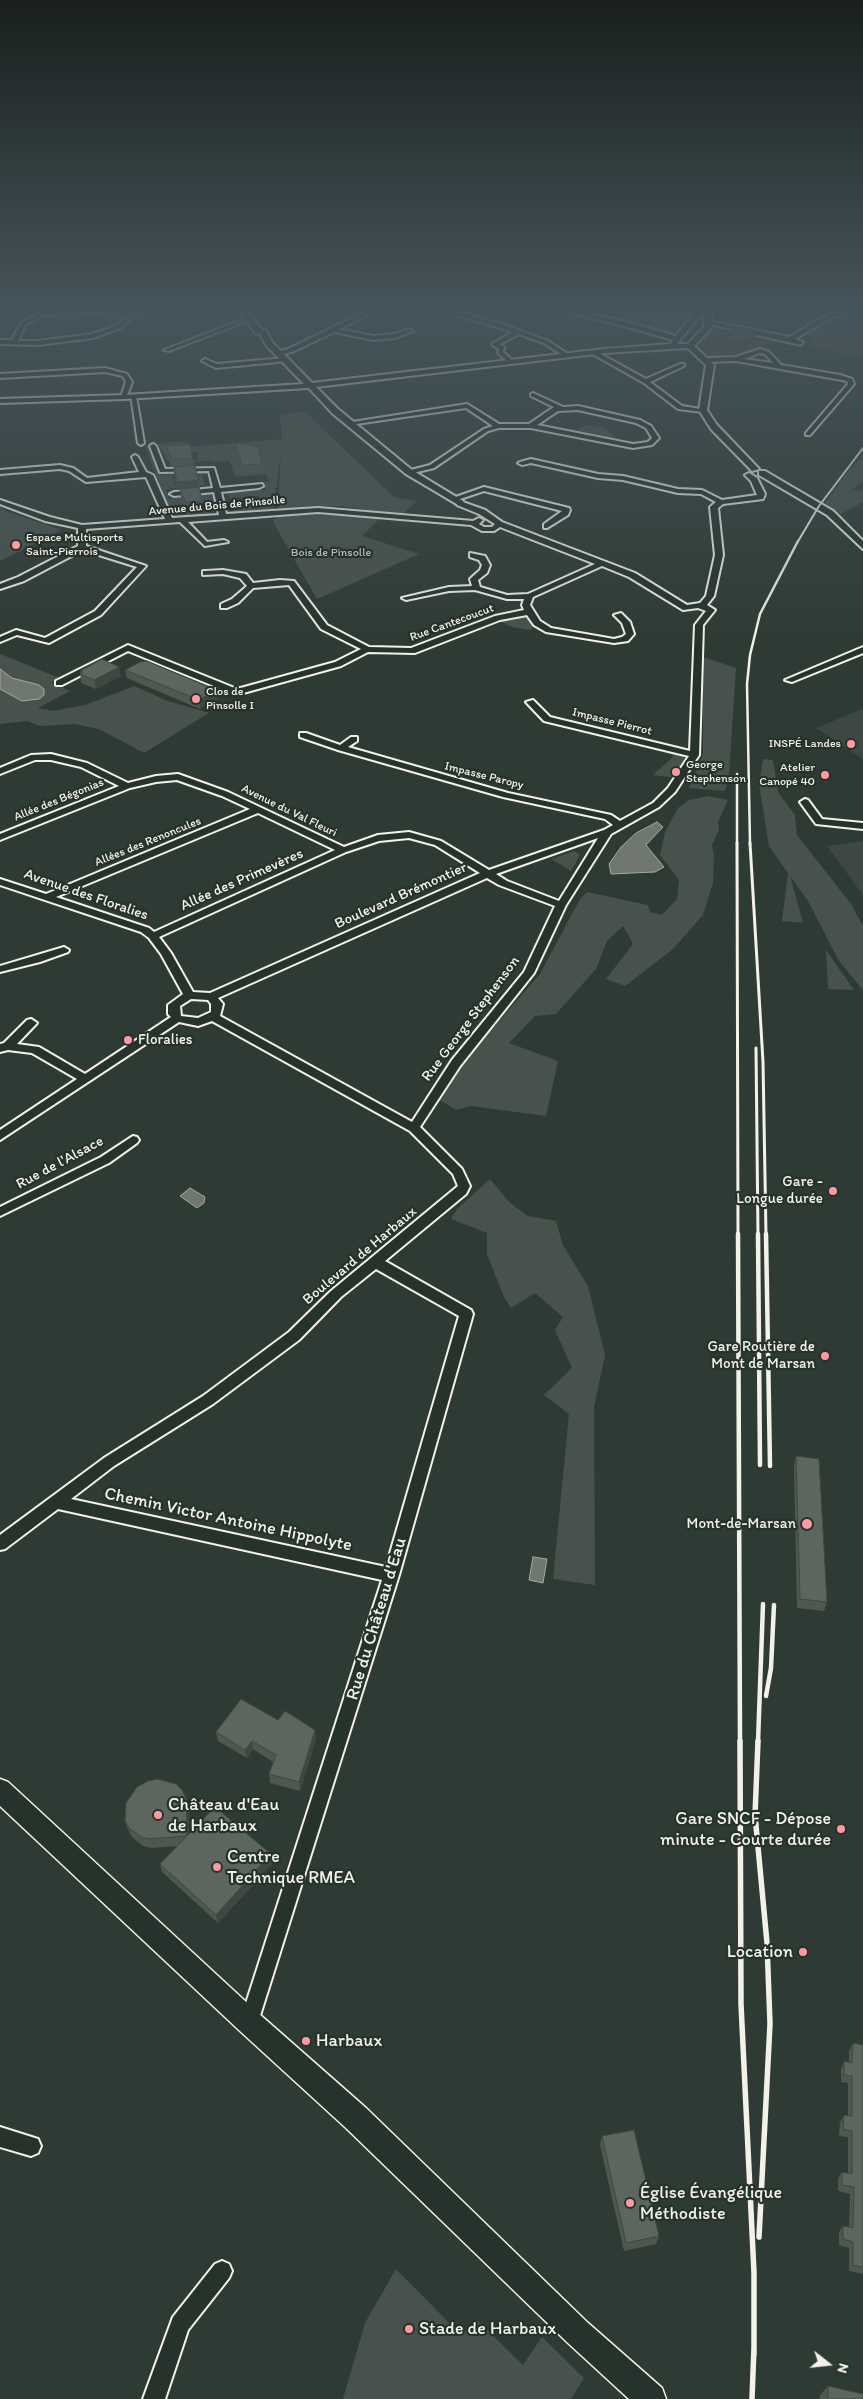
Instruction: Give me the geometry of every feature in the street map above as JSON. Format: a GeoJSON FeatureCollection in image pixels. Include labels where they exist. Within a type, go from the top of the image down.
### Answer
{"type":"FeatureCollection","features":[{"type":"Feature","properties":{"kind":"main road"},"geometry":{"type":"LineString","coordinates":[[0,1790],[249,2022],[356,2118],[578,2333],[651,2399]]}},
{"type":"Feature","properties":{"kind":"street"},"geometry":{"type":"LineString","coordinates":[[137,421],[141,443]]}},
{"type":"Feature","properties":{"kind":"street"},"geometry":{"type":"LineString","coordinates":[[347,421],[409,472],[457,501],[482,519],[512,532],[555,544],[632,575],[688,612],[699,625]]}},
{"type":"Feature","properties":{"kind":"street"},"geometry":{"type":"LineString","coordinates":[[349,423],[363,421]]}},
{"type":"Feature","properties":{"kind":"street"},"geometry":{"type":"LineString","coordinates":[[490,421],[498,426]]}},
{"type":"Feature","properties":{"kind":"street"},"geometry":{"type":"LineString","coordinates":[[531,426],[540,421]]}},
{"type":"Feature","properties":{"kind":"street"},"geometry":{"type":"LineString","coordinates":[[409,472],[432,467],[486,430],[498,426],[531,426],[633,446],[650,444],[656,438],[649,427],[638,421]]}},
{"type":"Feature","properties":{"kind":"street"},"geometry":{"type":"LineString","coordinates":[[710,421],[756,473],[830,513],[863,546]]}},
{"type":"Feature","properties":{"kind":"street"},"geometry":{"type":"LineString","coordinates":[[808,434],[819,421]]}},
{"type":"Feature","properties":{"kind":"street"},"geometry":{"type":"LineString","coordinates":[[153,446],[162,471],[212,469],[223,517]]}},
{"type":"Feature","properties":{"kind":"street"},"geometry":{"type":"LineString","coordinates":[[135,457],[143,474]]}},
{"type":"Feature","properties":{"kind":"street"},"geometry":{"type":"LineString","coordinates":[[522,463],[531,461],[598,476],[623,478],[678,491],[702,492],[721,502],[760,497],[756,473]]}},
{"type":"Feature","properties":{"kind":"street"},"geometry":{"type":"LineString","coordinates":[[0,472],[60,467],[71,468],[86,480],[149,474],[170,522]]}},
{"type":"Feature","properties":{"kind":"street"},"geometry":{"type":"LineString","coordinates":[[174,494],[264,478]]}},
{"type":"Feature","properties":{"kind":"street"},"geometry":{"type":"LineString","coordinates":[[216,486],[259,486]]}},
{"type":"Feature","properties":{"kind":"street"},"geometry":{"type":"LineString","coordinates":[[457,501],[484,489],[566,510],[566,513],[547,526]]}},
{"type":"Feature","properties":{"kind":"street"},"geometry":{"type":"LineString","coordinates":[[457,501],[482,512],[496,524]]}},
{"type":"Feature","properties":{"kind":"street","name":"Avenue du Bois de Pinsolle"},"geometry":{"type":"LineString","coordinates":[[0,502],[48,519],[82,527],[328,510],[475,525],[496,524]]}},
{"type":"Feature","properties":{"kind":"street"},"geometry":{"type":"LineString","coordinates":[[688,612],[710,596],[719,556],[713,510],[721,502]]}},
{"type":"Feature","properties":{"kind":"street"},"geometry":{"type":"LineString","coordinates":[[475,525],[482,519]]}},
{"type":"Feature","properties":{"kind":"street"},"geometry":{"type":"LineString","coordinates":[[183,521],[205,544],[224,542]]}},
{"type":"Feature","properties":{"kind":"street"},"geometry":{"type":"LineString","coordinates":[[82,527],[82,548]]}},
{"type":"Feature","properties":{"kind":"street"},"geometry":{"type":"LineString","coordinates":[[0,587],[82,548],[142,566],[98,613],[46,641],[16,632],[0,640]]}},
{"type":"Feature","properties":{"kind":"street"},"geometry":{"type":"LineString","coordinates":[[473,555],[482,558],[486,565],[484,571],[474,580],[476,588]]}},
{"type":"Feature","properties":{"kind":"street"},"geometry":{"type":"LineString","coordinates":[[406,598],[449,589],[476,588],[491,594],[507,597],[529,596],[603,563]]}},
{"type":"Feature","properties":{"kind":"street"},"geometry":{"type":"LineString","coordinates":[[206,573],[223,572],[243,576],[251,586],[235,601],[224,606]]}},
{"type":"Feature","properties":{"kind":"street","name":"Rue Cantecoucut"},"geometry":{"type":"LineString","coordinates":[[251,586],[280,582],[291,583],[324,627],[367,649],[412,651],[498,618],[529,612]]}},
{"type":"Feature","properties":{"kind":"street"},"geometry":{"type":"LineString","coordinates":[[607,832],[621,826],[656,805],[672,790],[694,755],[699,625],[711,610],[655,590]]}},
{"type":"Feature","properties":{"kind":"street"},"geometry":{"type":"LineString","coordinates":[[529,596],[526,606],[529,612],[537,622],[549,630],[614,641],[624,639],[630,634],[626,622],[618,615]]}},
{"type":"Feature","properties":{"kind":"street"},"geometry":{"type":"LineString","coordinates":[[688,612],[706,616]]}},
{"type":"Feature","properties":{"kind":"street"},"geometry":{"type":"LineString","coordinates":[[59,683],[128,648],[236,692],[338,664],[367,649]]}},
{"type":"Feature","properties":{"kind":"street"},"geometry":{"type":"LineString","coordinates":[[789,680],[863,650]]}},
{"type":"Feature","properties":{"kind":"street","name":"Impasse Pierrot"},"geometry":{"type":"LineString","coordinates":[[530,702],[547,719],[694,755]]}},
{"type":"Feature","properties":{"kind":"street","name":"Impasse Paropy"},"geometry":{"type":"LineString","coordinates":[[303,734],[341,748],[506,795],[608,817],[621,826]]}},
{"type":"Feature","properties":{"kind":"street"},"geometry":{"type":"LineString","coordinates":[[341,748],[354,739]]}},
{"type":"Feature","properties":{"kind":"street"},"geometry":{"type":"LineString","coordinates":[[0,771],[34,757],[50,756],[84,765],[127,786]]}},
{"type":"Feature","properties":{"kind":"street","name":"Avenue du Val Fleuri"},"geometry":{"type":"LineString","coordinates":[[127,786],[156,779],[183,778],[225,794],[343,850],[378,838],[409,835],[438,843],[503,883],[561,905]]}},
{"type":"Feature","properties":{"kind":"street","name":"Allée des Bégonias"},"geometry":{"type":"LineString","coordinates":[[0,837],[127,786]]}},
{"type":"Feature","properties":{"kind":"street"},"geometry":{"type":"LineString","coordinates":[[805,802],[819,822],[863,826]]}},
{"type":"Feature","properties":{"kind":"street","name":"Allées des Renoncules"},"geometry":{"type":"LineString","coordinates":[[47,897],[257,810]]}},
{"type":"Feature","properties":{"kind":"street","name":"Boulevard Brémontier"},"geometry":{"type":"LineString","coordinates":[[211,997],[487,874],[607,832]]}},
{"type":"Feature","properties":{"kind":"street","name":"Rue George Stephenson"},"geometry":{"type":"LineString","coordinates":[[414,1128],[456,1063],[529,973],[561,905],[607,832]]}},
{"type":"Feature","properties":{"kind":"street","name":"Allée des Primevères"},"geometry":{"type":"LineString","coordinates":[[153,936],[343,850]]}},
{"type":"Feature","properties":{"kind":"street","name":"Avenue des Floralies"},"geometry":{"type":"LineString","coordinates":[[0,882],[137,927],[153,936],[189,995]]}},
{"type":"Feature","properties":{"kind":"street"},"geometry":{"type":"LineString","coordinates":[[0,969],[36,960],[64,950]]}},
{"type":"Feature","properties":{"kind":"street"},"geometry":{"type":"LineString","coordinates":[[197,994],[211,997],[215,1000],[218,1008],[212,1016],[190,1022],[177,1018],[174,1014],[174,1005],[177,1001],[189,995],[197,994]]}},
{"type":"Feature","properties":{"kind":"street","name":"Boulevard de Harbaux"},"geometry":{"type":"LineString","coordinates":[[0,1544],[109,1462],[208,1400],[294,1336],[336,1294],[458,1196],[464,1186],[458,1172],[414,1128],[212,1016]]}},
{"type":"Feature","properties":{"kind":"street"},"geometry":{"type":"LineString","coordinates":[[0,1136],[177,1018]]}},
{"type":"Feature","properties":{"kind":"street"},"geometry":{"type":"LineString","coordinates":[[4,1047],[30,1023]]}},
{"type":"Feature","properties":{"kind":"street"},"geometry":{"type":"LineString","coordinates":[[4,1047],[35,1050],[86,1079]]}},
{"type":"Feature","properties":{"kind":"street","name":"Rue de l'Alsace"},"geometry":{"type":"LineString","coordinates":[[0,1212],[105,1160],[133,1140]]}},
{"type":"Feature","properties":{"kind":"street","name":"Rue du Château d'Eau"},"geometry":{"type":"LineString","coordinates":[[249,2022],[391,1575],[466,1314],[375,1262]]}},
{"type":"Feature","properties":{"kind":"street","name":"Chemin Victor Antoine Hippolyte"},"geometry":{"type":"LineString","coordinates":[[56,1502],[391,1575]]}},
{"type":"Feature","properties":{"kind":"street"},"geometry":{"type":"LineString","coordinates":[[0,2137],[31,2146]]}},
{"type":"Feature","properties":{"kind":"street"},"geometry":{"type":"LineString","coordinates":[[154,2399],[180,2324],[222,2272]]}},
{"type":"Feature","properties":{"kind":"shaded area"},"geometry":{"type":"Polygon","coordinates":[[[0,669],[12,678],[39,685],[44,689],[44,695],[39,699],[22,701],[0,689],[0,669]]]}},
{"type":"Feature","properties":{"kind":"shaded area","name":"INSPÉ Landes"},"geometry":{"type":"Polygon","coordinates":[[[863,709],[863,759],[816,728],[860,710],[863,709]]]}},
{"type":"Feature","properties":{"kind":"shaded area"},"geometry":{"type":"Polygon","coordinates":[[[657,822],[663,827],[646,845],[664,867],[655,872],[611,874],[609,864],[621,847],[636,833],[657,822]]]}},
{"type":"Feature","properties":{"kind":"shaded area"},"geometry":{"type":"Polygon","coordinates":[[[863,841],[863,895],[827,846],[863,841]]]}},
{"type":"Feature","properties":{"kind":"shaded area"},"geometry":{"type":"Polygon","coordinates":[[[190,1188],[205,1197],[204,1203],[197,1208],[180,1196],[190,1188]]]}},
{"type":"Feature","properties":{"kind":"shaded area"},"geometry":{"type":"Polygon","coordinates":[[[533,1557],[547,1559],[543,1583],[529,1580],[533,1557]]]}},
{"type":"Feature","properties":{"kind":"green space","name":"Bois de Pinsolle"},"geometry":{"type":"Polygon","coordinates":[[[280,421],[314,421],[394,497],[417,501],[402,515],[338,506],[278,509],[281,451],[273,511],[234,515],[232,506],[261,504],[259,496],[230,498],[228,493],[266,490],[264,482],[269,482],[266,474],[235,477],[230,461],[214,462],[213,460],[169,465],[170,462],[198,460],[197,452],[183,452],[168,457],[169,460],[167,460],[158,444],[186,441],[188,447],[282,439],[280,421]]]}},
{"type":"Feature","properties":{"kind":"green space"},"geometry":{"type":"Polygon","coordinates":[[[585,425],[602,427],[616,436],[612,438],[576,430],[585,425]]]}},
{"type":"Feature","properties":{"kind":"green space"},"geometry":{"type":"Polygon","coordinates":[[[148,445],[160,475],[174,474],[172,475],[173,479],[175,479],[174,485],[197,484],[196,476],[198,475],[195,472],[208,471],[210,474],[202,475],[205,485],[166,489],[169,499],[214,494],[217,511],[209,512],[210,516],[173,519],[145,446],[148,445]]]}},
{"type":"Feature","properties":{"kind":"green space"},"geometry":{"type":"Polygon","coordinates":[[[863,455],[863,481],[853,489],[863,491],[863,502],[841,514],[825,503],[847,472],[863,455]]]}},
{"type":"Feature","properties":{"kind":"green space","name":"Espace Multisports Saint-Pierrois"},"geometry":{"type":"Polygon","coordinates":[[[0,507],[5,511],[62,530],[0,561],[0,507]]]}},
{"type":"Feature","properties":{"kind":"green space","name":"Bois de Pinsolle"},"geometry":{"type":"Polygon","coordinates":[[[313,514],[380,518],[362,536],[419,554],[317,599],[273,522],[278,516],[313,514]]]}},
{"type":"Feature","properties":{"kind":"green space"},"geometry":{"type":"Polygon","coordinates":[[[521,615],[531,619],[533,623],[531,630],[512,627],[500,621],[521,615]]]}},
{"type":"Feature","properties":{"kind":"green space"},"geometry":{"type":"Polygon","coordinates":[[[0,654],[62,679],[52,683],[70,691],[38,708],[53,711],[85,705],[134,686],[168,701],[209,713],[144,753],[99,729],[75,724],[40,726],[27,721],[0,724],[0,654]]]}},
{"type":"Feature","properties":{"kind":"green space"},"geometry":{"type":"Polygon","coordinates":[[[703,657],[736,668],[729,775],[725,791],[689,788],[703,754],[703,657]]]}},
{"type":"Feature","properties":{"kind":"green space"},"geometry":{"type":"Polygon","coordinates":[[[668,752],[683,755],[684,760],[681,766],[671,777],[653,775],[672,758],[673,755],[668,752]]]}},
{"type":"Feature","properties":{"kind":"green space"},"geometry":{"type":"Polygon","coordinates":[[[763,759],[773,760],[778,792],[795,815],[797,835],[851,904],[863,926],[863,990],[839,961],[808,901],[790,876],[803,923],[782,921],[788,873],[769,846],[759,784],[763,759]]]}},
{"type":"Feature","properties":{"kind":"green space"},"geometry":{"type":"Polygon","coordinates":[[[708,796],[728,800],[718,822],[719,830],[712,845],[714,856],[713,883],[703,915],[673,949],[625,986],[606,979],[633,944],[623,926],[607,941],[596,969],[556,1014],[535,1016],[509,1043],[558,1061],[546,1116],[471,1106],[456,1110],[433,1096],[540,974],[580,899],[587,892],[648,905],[650,912],[662,915],[677,899],[679,880],[660,855],[665,832],[678,808],[689,800],[708,796]]]}},
{"type":"Feature","properties":{"kind":"green space"},"geometry":{"type":"Polygon","coordinates":[[[574,851],[580,855],[571,871],[551,859],[574,851]]]}},
{"type":"Feature","properties":{"kind":"green space"},"geometry":{"type":"Polygon","coordinates":[[[826,950],[854,990],[828,989],[826,950]]]}},
{"type":"Feature","properties":{"kind":"green space"},"geometry":{"type":"Polygon","coordinates":[[[490,1179],[510,1203],[528,1216],[556,1221],[563,1245],[588,1286],[605,1355],[594,1407],[595,1585],[553,1579],[569,1414],[544,1395],[572,1368],[555,1330],[563,1317],[535,1293],[511,1308],[504,1297],[487,1254],[487,1233],[451,1219],[457,1209],[490,1179]]]}},
{"type":"Feature","properties":{"kind":"green space","name":"Stade de Harbaux"},"geometry":{"type":"Polygon","coordinates":[[[396,2269],[461,2335],[476,2319],[523,2365],[542,2337],[584,2378],[571,2399],[343,2399],[365,2323],[396,2269]]]}},
{"type":"Feature","properties":{"kind":"building"},"geometry":{"type":"Polygon","coordinates":[[[236,443],[258,447],[262,464],[242,465],[236,443]]]}},
{"type":"Feature","properties":{"kind":"building"},"geometry":{"type":"Polygon","coordinates":[[[190,444],[193,459],[172,459],[166,446],[190,444]]]}},
{"type":"Feature","properties":{"kind":"building"},"geometry":{"type":"Polygon","coordinates":[[[195,465],[198,480],[177,482],[174,467],[195,465]]]}},
{"type":"Feature","properties":{"kind":"building"},"geometry":{"type":"Polygon","coordinates":[[[199,487],[202,501],[185,502],[180,489],[199,487]]]}},
{"type":"Feature","properties":{"kind":"building"},"geometry":{"type":"Polygon","coordinates":[[[102,659],[119,667],[94,680],[80,674],[83,672],[80,671],[102,659]]]}},
{"type":"Feature","properties":{"kind":"building"},"geometry":{"type":"Polygon","coordinates":[[[147,661],[216,690],[199,700],[125,670],[140,662],[147,661]]]}},
{"type":"Feature","properties":{"kind":"building","name":"Mont-de-Marsan"},"geometry":{"type":"Polygon","coordinates":[[[796,1456],[819,1459],[827,1602],[800,1599],[796,1456]]]}},
{"type":"Feature","properties":{"kind":"building"},"geometry":{"type":"Polygon","coordinates":[[[241,1699],[278,1720],[285,1711],[315,1730],[299,1782],[269,1774],[276,1755],[252,1741],[245,1750],[216,1732],[241,1699]]]}},
{"type":"Feature","properties":{"kind":"building","name":"Château d'Eau de Harbaux"},"geometry":{"type":"Polygon","coordinates":[[[157,1779],[176,1784],[182,1790],[187,1800],[186,1836],[149,1839],[141,1837],[129,1828],[125,1821],[126,1803],[137,1787],[157,1779]]]}},
{"type":"Feature","properties":{"kind":"building","name":"Centre Technique RMEA"},"geometry":{"type":"Polygon","coordinates":[[[215,1807],[271,1854],[216,1915],[160,1864],[215,1807]]]}},
{"type":"Feature","properties":{"kind":"building"},"geometry":{"type":"Polygon","coordinates":[[[853,2043],[863,2045],[863,2267],[853,2265],[853,2242],[843,2239],[843,2226],[853,2228],[854,2187],[842,2185],[842,2172],[852,2174],[852,2131],[843,2129],[844,2115],[852,2116],[852,2076],[844,2075],[844,2061],[852,2063],[853,2043]]]}},
{"type":"Feature","properties":{"kind":"building","name":"Église Évangélique Méthodiste"},"geometry":{"type":"Polygon","coordinates":[[[634,2130],[659,2236],[626,2243],[602,2136],[634,2130]]]}},
{"type":"Feature","properties":{"kind":"building"},"geometry":{"type":"Polygon","coordinates":[[[828,2386],[863,2394],[863,2399],[828,2399],[828,2386]]]}},
{"type":"Feature","properties":{"kind":"railway"},"geometry":{"type":"LineString","coordinates":[[797,543],[819,506],[863,448]]}},
{"type":"Feature","properties":{"kind":"railway"},"geometry":{"type":"LineString","coordinates":[[750,844],[747,684],[750,655],[760,614],[798,541]]}},
{"type":"Feature","properties":{"kind":"railway"},"geometry":{"type":"LineString","coordinates":[[737,774],[737,843]]}},
{"type":"Feature","properties":{"kind":"railway"},"geometry":{"type":"LineString","coordinates":[[737,843],[738,1235]]}},
{"type":"Feature","properties":{"kind":"railway"},"geometry":{"type":"LineString","coordinates":[[750,843],[763,1062],[766,1235]]}},
{"type":"Feature","properties":{"kind":"railway"},"geometry":{"type":"LineString","coordinates":[[756,1048],[758,1235]]}},
{"type":"Feature","properties":{"kind":"railway"},"geometry":{"type":"LineString","coordinates":[[738,1234],[740,1742]]}},
{"type":"Feature","properties":{"kind":"railway"},"geometry":{"type":"LineString","coordinates":[[758,1234],[760,1465]]}},
{"type":"Feature","properties":{"kind":"railway"},"geometry":{"type":"LineString","coordinates":[[766,1234],[770,1466]]}},
{"type":"Feature","properties":{"kind":"railway"},"geometry":{"type":"LineString","coordinates":[[758,1742],[763,1604]]}},
{"type":"Feature","properties":{"kind":"railway"},"geometry":{"type":"LineString","coordinates":[[766,1696],[771,1668],[774,1605]]}},
{"type":"Feature","properties":{"kind":"railway"},"geometry":{"type":"LineString","coordinates":[[740,1741],[741,2004],[754,2273],[754,2347]]}},
{"type":"Feature","properties":{"kind":"railway"},"geometry":{"type":"LineString","coordinates":[[758,1741],[755,1815],[767,1943],[770,2024],[759,2237]]}},
{"type":"Feature","properties":{"kind":"railway"},"geometry":{"type":"LineString","coordinates":[[752,2399],[754,2347]]}},
{"type":"Feature","properties":{"kind":"railway"},"geometry":{"type":"LineString","coordinates":[[754,2347],[754,2355]]}},
{"type":"Feature","properties":{"kind":"place","name":"Espace Multisports Saint-Pierrois"},"geometry":{"type":"Point","coordinates":[16,545]}},
{"type":"Feature","properties":{"kind":"place","name":"Clos de Pinsolle I"},"geometry":{"type":"Point","coordinates":[196,699]}},
{"type":"Feature","properties":{"kind":"place","name":"INSPÉ Landes"},"geometry":{"type":"Point","coordinates":[851,744]}},
{"type":"Feature","properties":{"kind":"place","name":"George Stephenson"},"geometry":{"type":"Point","coordinates":[676,772]}},
{"type":"Feature","properties":{"kind":"place","name":"Atelier Canopé 40"},"geometry":{"type":"Point","coordinates":[825,775]}},
{"type":"Feature","properties":{"kind":"place","name":"Floralies"},"geometry":{"type":"Point","coordinates":[128,1040]}},
{"type":"Feature","properties":{"kind":"place","name":"Gare - Longue durée"},"geometry":{"type":"Point","coordinates":[833,1191]}},
{"type":"Feature","properties":{"kind":"place","name":"Gare Routière de Mont de Marsan"},"geometry":{"type":"Point","coordinates":[825,1356]}},
{"type":"Feature","properties":{"kind":"place","name":"Mont-de-Marsan"},"geometry":{"type":"Point","coordinates":[807,1524]}},
{"type":"Feature","properties":{"kind":"place","name":"Château d'Eau de Harbaux"},"geometry":{"type":"Point","coordinates":[158,1815]}},
{"type":"Feature","properties":{"kind":"place","name":"Gare SNCF - Dépose minute - Courte durée"},"geometry":{"type":"Point","coordinates":[841,1829]}},
{"type":"Feature","properties":{"kind":"place","name":"Centre Technique RMEA"},"geometry":{"type":"Point","coordinates":[217,1867]}},
{"type":"Feature","properties":{"kind":"place","name":"Location"},"geometry":{"type":"Point","coordinates":[803,1952]}},
{"type":"Feature","properties":{"kind":"place","name":"Harbaux"},"geometry":{"type":"Point","coordinates":[306,2041]}},
{"type":"Feature","properties":{"kind":"place","name":"Église Évangélique Méthodiste"},"geometry":{"type":"Point","coordinates":[630,2203]}},
{"type":"Feature","properties":{"kind":"place","name":"Stade de Harbaux"},"geometry":{"type":"Point","coordinates":[409,2329]}}]}
